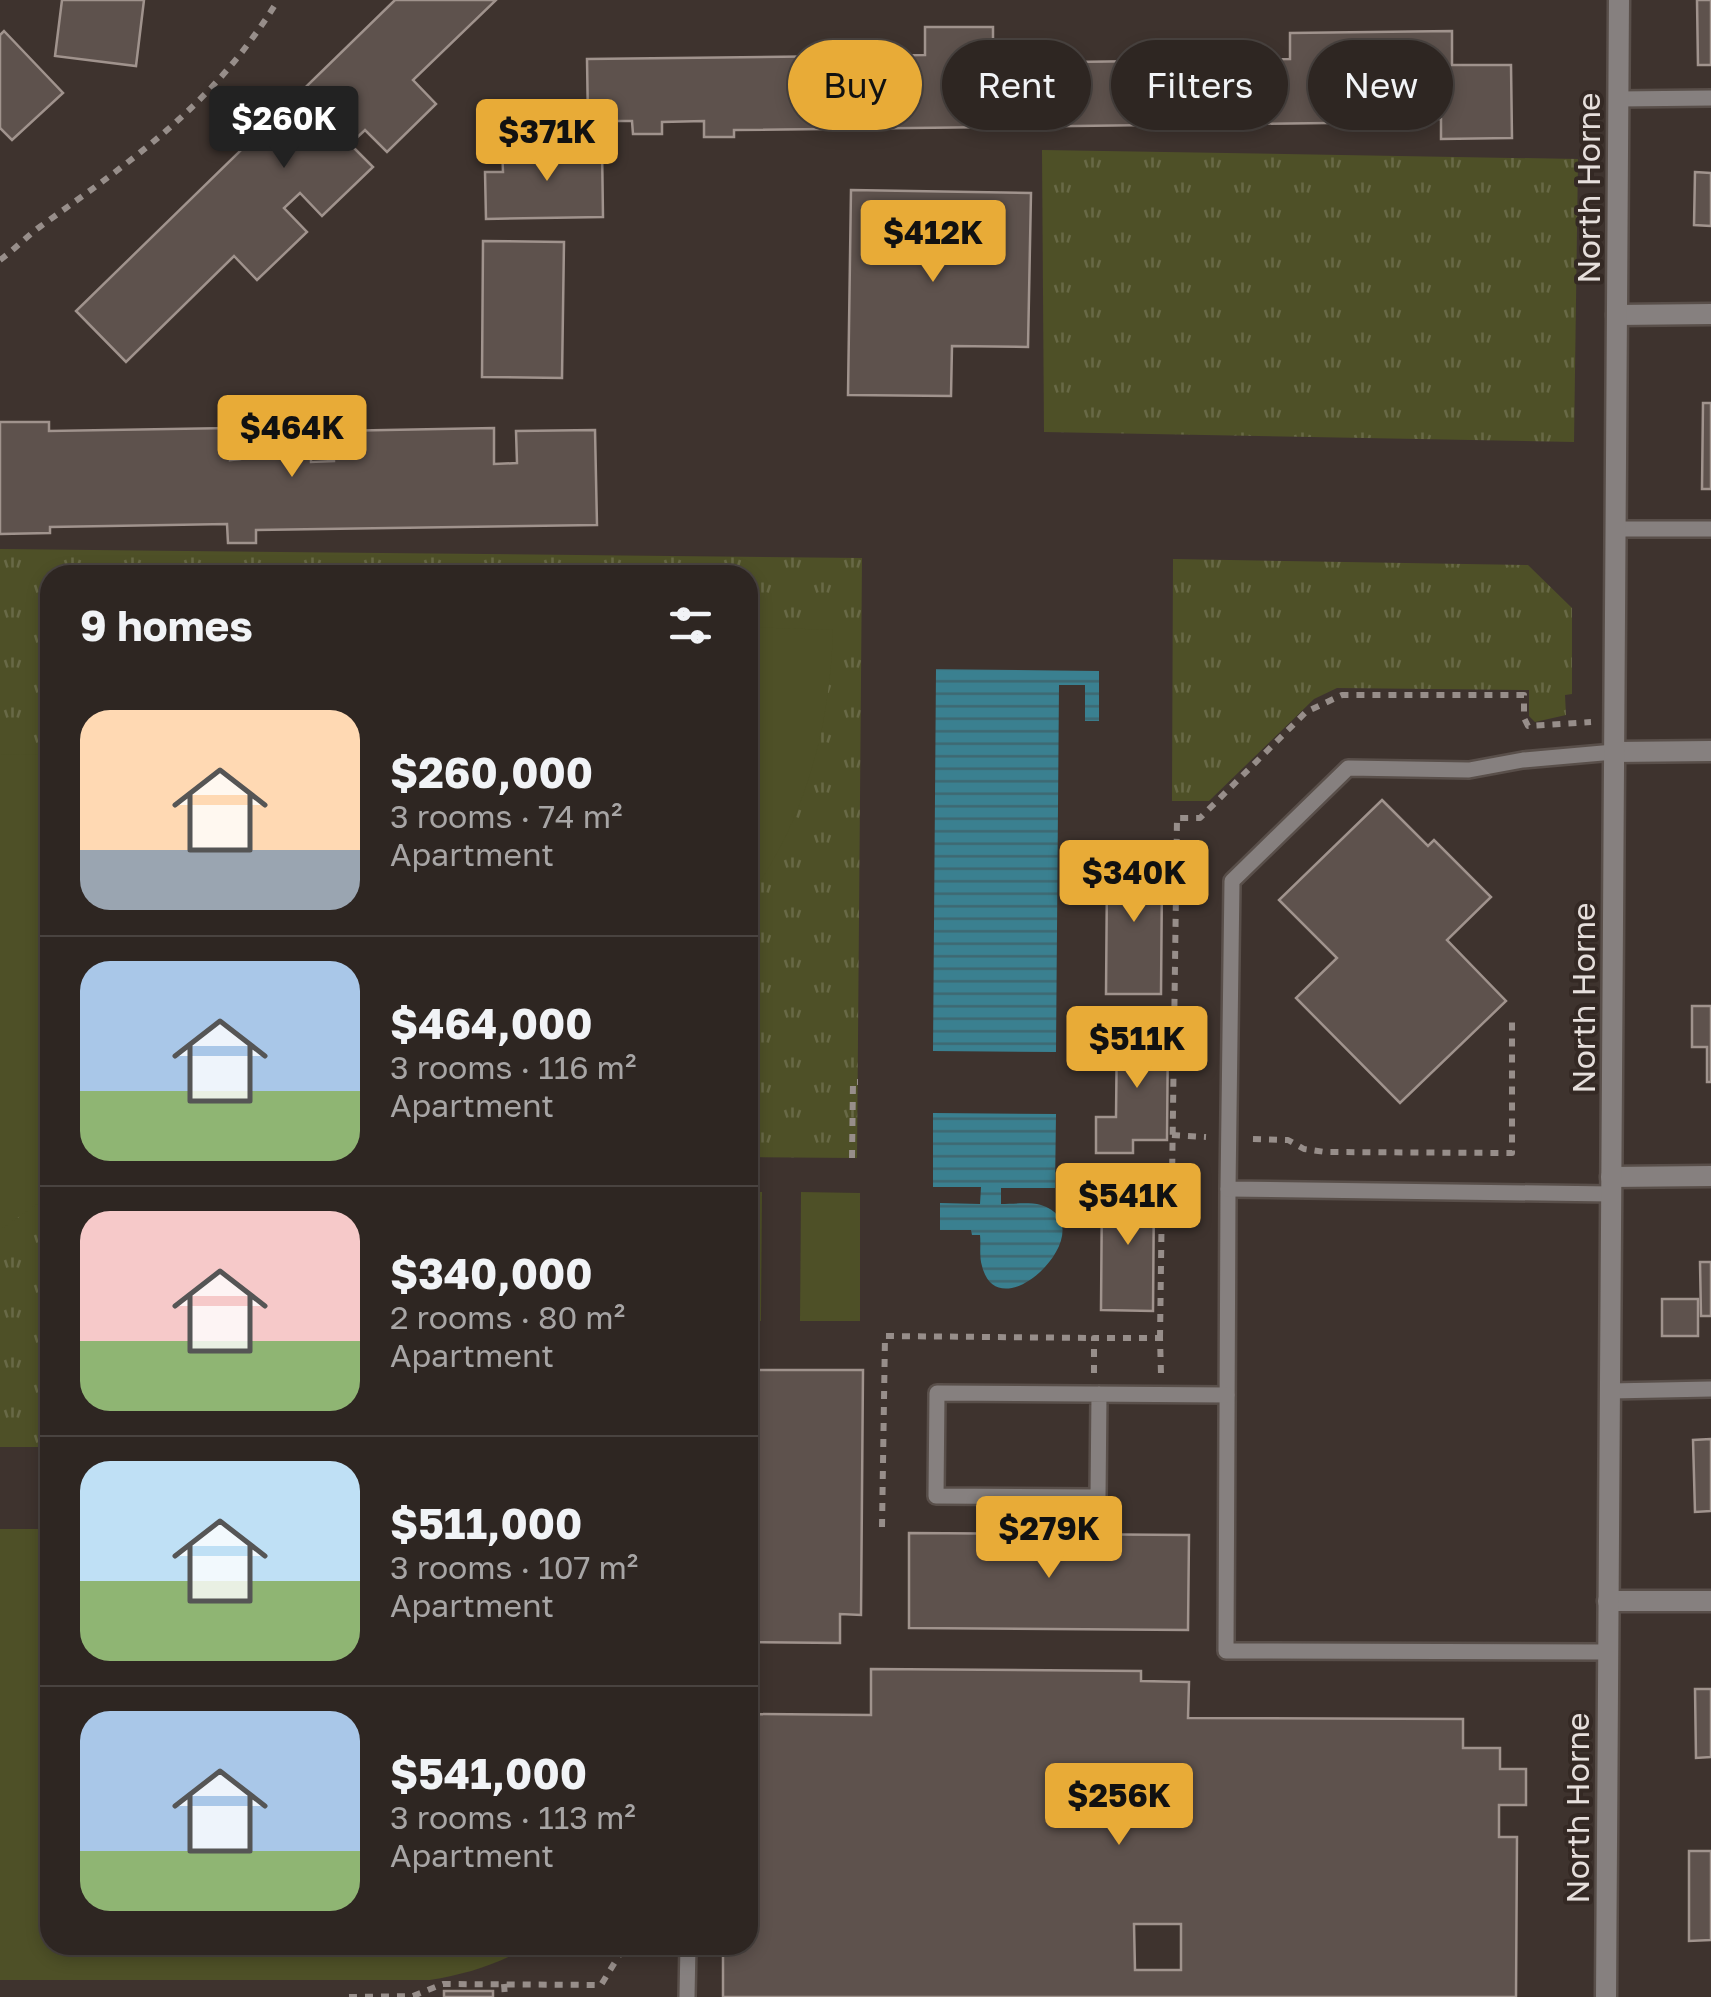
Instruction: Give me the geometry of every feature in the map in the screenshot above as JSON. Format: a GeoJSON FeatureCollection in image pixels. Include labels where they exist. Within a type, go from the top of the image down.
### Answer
{"type":"FeatureCollection","features":[{"type":"Feature","properties":{"kind":"street","name":"North Horne"},"geometry":{"type":"LineString","coordinates":[[1606,1997],[1619,0]]}},
{"type":"Feature","properties":{"kind":"street"},"geometry":{"type":"LineString","coordinates":[[1617,315],[1711,314]]}},
{"type":"Feature","properties":{"kind":"street"},"geometry":{"type":"LineString","coordinates":[[1614,752],[1711,751]]}},
{"type":"Feature","properties":{"kind":"street"},"geometry":{"type":"LineString","coordinates":[[1611,1185],[1711,1176]]}},
{"type":"Feature","properties":{"kind":"street"},"geometry":{"type":"LineString","coordinates":[[1608,1601],[1711,1601]]}},
{"type":"Feature","properties":{"kind":"lane"},"geometry":{"type":"LineString","coordinates":[[1618,98],[1711,98]]}},
{"type":"Feature","properties":{"kind":"lane"},"geometry":{"type":"LineString","coordinates":[[1616,529],[1711,529]]}},
{"type":"Feature","properties":{"kind":"lane"},"geometry":{"type":"LineString","coordinates":[[1608,1652],[1226,1651],[1228,1138],[1232,881],[1348,768],[1468,770],[1524,760],[1614,752]]}},
{"type":"Feature","properties":{"kind":"lane"},"geometry":{"type":"LineString","coordinates":[[1228,1189],[1611,1185]]}},
{"type":"Feature","properties":{"kind":"lane"},"geometry":{"type":"LineString","coordinates":[[1610,1391],[1711,1389]]}},
{"type":"Feature","properties":{"kind":"lane"},"geometry":{"type":"LineString","coordinates":[[1096,1394],[1098,1498],[936,1496],[936,1393],[1096,1394],[1161,1395],[1227,1395]]}},
{"type":"Feature","properties":{"kind":"lane"},"geometry":{"type":"LineString","coordinates":[[687,1997],[688,1955]]}},
{"type":"Feature","properties":{"kind":"path"},"geometry":{"type":"LineString","coordinates":[[0,260],[147,150],[175,124],[249,44],[278,0]]}},
{"type":"Feature","properties":{"kind":"path"},"geometry":{"type":"LineString","coordinates":[[1161,1395],[1162,1192],[1172,1182],[1177,818],[1200,818],[1306,712],[1342,695],[1524,695],[1528,726],[1614,722]]}},
{"type":"Feature","properties":{"kind":"path"},"geometry":{"type":"LineString","coordinates":[[1172,1136],[1288,1140],[1304,1149],[1325,1152],[1512,1153],[1512,1019]]}},
{"type":"Feature","properties":{"kind":"path"},"geometry":{"type":"LineString","coordinates":[[852,1158],[853,1082],[858,1082]]}},
{"type":"Feature","properties":{"kind":"path"},"geometry":{"type":"LineString","coordinates":[[1096,1394],[1094,1338],[1160,1338]]}},
{"type":"Feature","properties":{"kind":"path"},"geometry":{"type":"LineString","coordinates":[[591,1997],[618,1955]]}},
{"type":"Feature","properties":{"kind":"path"},"geometry":{"type":"LineString","coordinates":[[349,1997],[412,1996],[429,1993],[444,1984],[599,1985]]}},
{"type":"Feature","properties":{"kind":"path"},"geometry":{"type":"LineString","coordinates":[[504,1984],[505,1997]]}},
{"type":"Feature","properties":{"kind":"green space"},"geometry":{"type":"Polygon","coordinates":[[[1042,150],[1578,159],[1574,442],[1044,432],[1042,150]]]}},
{"type":"Feature","properties":{"kind":"green space"},"geometry":{"type":"Polygon","coordinates":[[[0,549],[862,558],[857,1158],[758,1157],[758,565],[40,565],[40,1447],[0,1447],[0,549]]]}},
{"type":"Feature","properties":{"kind":"green space"},"geometry":{"type":"Polygon","coordinates":[[[1173,559],[1528,565],[1572,608],[1572,694],[1565,695],[1566,715],[1535,722],[1529,716],[1529,690],[1337,688],[1314,699],[1209,801],[1172,801],[1173,559]]]}},
{"type":"Feature","properties":{"kind":"green space"},"geometry":{"type":"Polygon","coordinates":[[[758,627],[833,630],[827,702],[811,771],[800,804],[758,884],[758,627]]]}},
{"type":"Feature","properties":{"kind":"green space"},"geometry":{"type":"Polygon","coordinates":[[[40,754],[40,1202],[0,1230],[0,755],[40,754]]]}},
{"type":"Feature","properties":{"kind":"green space"},"geometry":{"type":"Polygon","coordinates":[[[758,1192],[762,1192],[761,1321],[758,1321],[758,1192]]]}},
{"type":"Feature","properties":{"kind":"green space"},"geometry":{"type":"Polygon","coordinates":[[[801,1192],[860,1193],[860,1321],[800,1321],[801,1192]]]}},
{"type":"Feature","properties":{"kind":"green space"},"geometry":{"type":"Polygon","coordinates":[[[0,1529],[40,1529],[40,1955],[513,1955],[457,1975],[430,1980],[0,1980],[0,1529]]]}},
{"type":"Feature","properties":{"kind":"water"},"geometry":{"type":"Polygon","coordinates":[[[936,669],[1099,671],[1099,721],[1085,721],[1085,685],[1059,685],[1056,1052],[933,1051],[936,669]]]}},
{"type":"Feature","properties":{"kind":"water"},"geometry":{"type":"Polygon","coordinates":[[[933,1113],[1056,1114],[1055,1188],[1001,1188],[1001,1204],[1041,1205],[1058,1216],[1062,1233],[1056,1252],[1026,1283],[1008,1289],[992,1284],[981,1262],[980,1235],[972,1235],[971,1230],[940,1230],[940,1203],[980,1204],[981,1187],[933,1187],[933,1113]]]}},
{"type":"Feature","properties":{"kind":"building"},"geometry":{"type":"Polygon","coordinates":[[[62,0],[144,0],[136,66],[55,56],[62,0]]]}},
{"type":"Feature","properties":{"kind":"building"},"geometry":{"type":"Polygon","coordinates":[[[395,0],[496,0],[413,80],[436,104],[387,152],[365,130],[350,144],[373,167],[322,216],[300,193],[284,208],[307,232],[257,280],[234,256],[126,362],[76,311],[395,0]]]}},
{"type":"Feature","properties":{"kind":"building"},"geometry":{"type":"Polygon","coordinates":[[[1697,0],[1711,0],[1711,65],[1698,65],[1697,0]]]}},
{"type":"Feature","properties":{"kind":"building"},"geometry":{"type":"Polygon","coordinates":[[[925,27],[993,27],[993,40],[942,40],[942,128],[922,128],[925,27]]]}},
{"type":"Feature","properties":{"kind":"building"},"geometry":{"type":"Polygon","coordinates":[[[4,31],[63,93],[12,140],[0,128],[0,35],[4,31]]]}},
{"type":"Feature","properties":{"kind":"building"},"geometry":{"type":"Polygon","coordinates":[[[1452,31],[1452,40],[1308,40],[1308,123],[1288,123],[1290,33],[1452,31]]]}},
{"type":"Feature","properties":{"kind":"building"},"geometry":{"type":"Polygon","coordinates":[[[788,57],[788,129],[734,130],[734,137],[704,137],[704,121],[662,122],[662,134],[633,134],[632,121],[588,121],[587,59],[788,57]]]}},
{"type":"Feature","properties":{"kind":"building"},"geometry":{"type":"Polygon","coordinates":[[[1111,61],[1111,126],[1091,126],[1091,62],[1111,61]]]}},
{"type":"Feature","properties":{"kind":"building"},"geometry":{"type":"Polygon","coordinates":[[[1453,65],[1511,65],[1512,138],[1441,139],[1441,130],[1453,130],[1453,65]]]}},
{"type":"Feature","properties":{"kind":"building"},"geometry":{"type":"Polygon","coordinates":[[[602,146],[603,217],[486,219],[485,172],[503,172],[502,147],[602,146]]]}},
{"type":"Feature","properties":{"kind":"building"},"geometry":{"type":"Polygon","coordinates":[[[1695,172],[1711,173],[1711,226],[1694,225],[1695,172]]]}},
{"type":"Feature","properties":{"kind":"building"},"geometry":{"type":"Polygon","coordinates":[[[851,190],[1031,193],[1028,347],[952,346],[951,396],[848,395],[851,190]]]}},
{"type":"Feature","properties":{"kind":"building"},"geometry":{"type":"Polygon","coordinates":[[[483,241],[564,242],[562,378],[482,377],[483,241]]]}},
{"type":"Feature","properties":{"kind":"building"},"geometry":{"type":"Polygon","coordinates":[[[1703,403],[1711,403],[1711,489],[1702,489],[1703,403]]]}},
{"type":"Feature","properties":{"kind":"building"},"geometry":{"type":"Polygon","coordinates":[[[0,422],[49,422],[49,431],[230,428],[230,460],[240,459],[239,428],[310,427],[311,462],[334,461],[333,431],[494,428],[494,464],[517,463],[516,431],[595,430],[597,525],[256,530],[256,543],[228,543],[227,524],[50,527],[50,533],[0,534],[0,422]]]}},
{"type":"Feature","properties":{"kind":"building"},"geometry":{"type":"Polygon","coordinates":[[[1382,800],[1428,846],[1434,840],[1491,897],[1447,940],[1506,1001],[1400,1103],[1296,998],[1337,958],[1279,900],[1382,800]]]}},
{"type":"Feature","properties":{"kind":"building"},"geometry":{"type":"Polygon","coordinates":[[[1097,860],[1171,862],[1171,876],[1162,876],[1161,994],[1106,994],[1107,875],[1097,875],[1097,860]]]}},
{"type":"Feature","properties":{"kind":"building"},"geometry":{"type":"Polygon","coordinates":[[[1692,1006],[1711,1006],[1711,1082],[1707,1082],[1707,1047],[1692,1047],[1692,1006]]]}},
{"type":"Feature","properties":{"kind":"building"},"geometry":{"type":"Polygon","coordinates":[[[1117,1027],[1168,1028],[1167,1140],[1133,1140],[1133,1153],[1096,1153],[1096,1117],[1116,1117],[1117,1027]]]}},
{"type":"Feature","properties":{"kind":"building"},"geometry":{"type":"Polygon","coordinates":[[[1102,1186],[1154,1187],[1153,1311],[1101,1310],[1102,1186]]]}},
{"type":"Feature","properties":{"kind":"building"},"geometry":{"type":"Polygon","coordinates":[[[1700,1262],[1711,1262],[1711,1316],[1701,1316],[1700,1262]]]}},
{"type":"Feature","properties":{"kind":"building"},"geometry":{"type":"Polygon","coordinates":[[[1662,1299],[1698,1299],[1698,1336],[1662,1336],[1662,1299]]]}},
{"type":"Feature","properties":{"kind":"building"},"geometry":{"type":"Polygon","coordinates":[[[758,1370],[863,1370],[861,1615],[840,1614],[840,1643],[758,1642],[758,1370]]]}},
{"type":"Feature","properties":{"kind":"building"},"geometry":{"type":"Polygon","coordinates":[[[1711,1439],[1711,1511],[1695,1512],[1693,1440],[1711,1439]]]}},
{"type":"Feature","properties":{"kind":"building"},"geometry":{"type":"Polygon","coordinates":[[[909,1533],[1189,1535],[1188,1630],[909,1628],[909,1533]]]}},
{"type":"Feature","properties":{"kind":"building"},"geometry":{"type":"Polygon","coordinates":[[[871,1669],[1141,1671],[1141,1681],[1189,1682],[1188,1718],[1463,1719],[1463,1748],[1500,1748],[1500,1769],[1526,1769],[1526,1805],[1499,1805],[1499,1837],[1517,1837],[1516,1997],[723,1997],[723,1955],[758,1955],[758,1714],[871,1715],[871,1669]],[[1134,1924],[1135,1970],[1181,1970],[1181,1924],[1134,1924]]]}},
{"type":"Feature","properties":{"kind":"building"},"geometry":{"type":"Polygon","coordinates":[[[1695,1689],[1711,1689],[1711,1757],[1696,1758],[1695,1689]]]}},
{"type":"Feature","properties":{"kind":"building"},"geometry":{"type":"Polygon","coordinates":[[[1689,1851],[1711,1851],[1711,1940],[1689,1941],[1689,1851]]]}},
{"type":"Feature","properties":{"kind":"building"},"geometry":{"type":"Polygon","coordinates":[[[444,1991],[493,1991],[493,1997],[444,1997],[444,1991]]]}}]}
